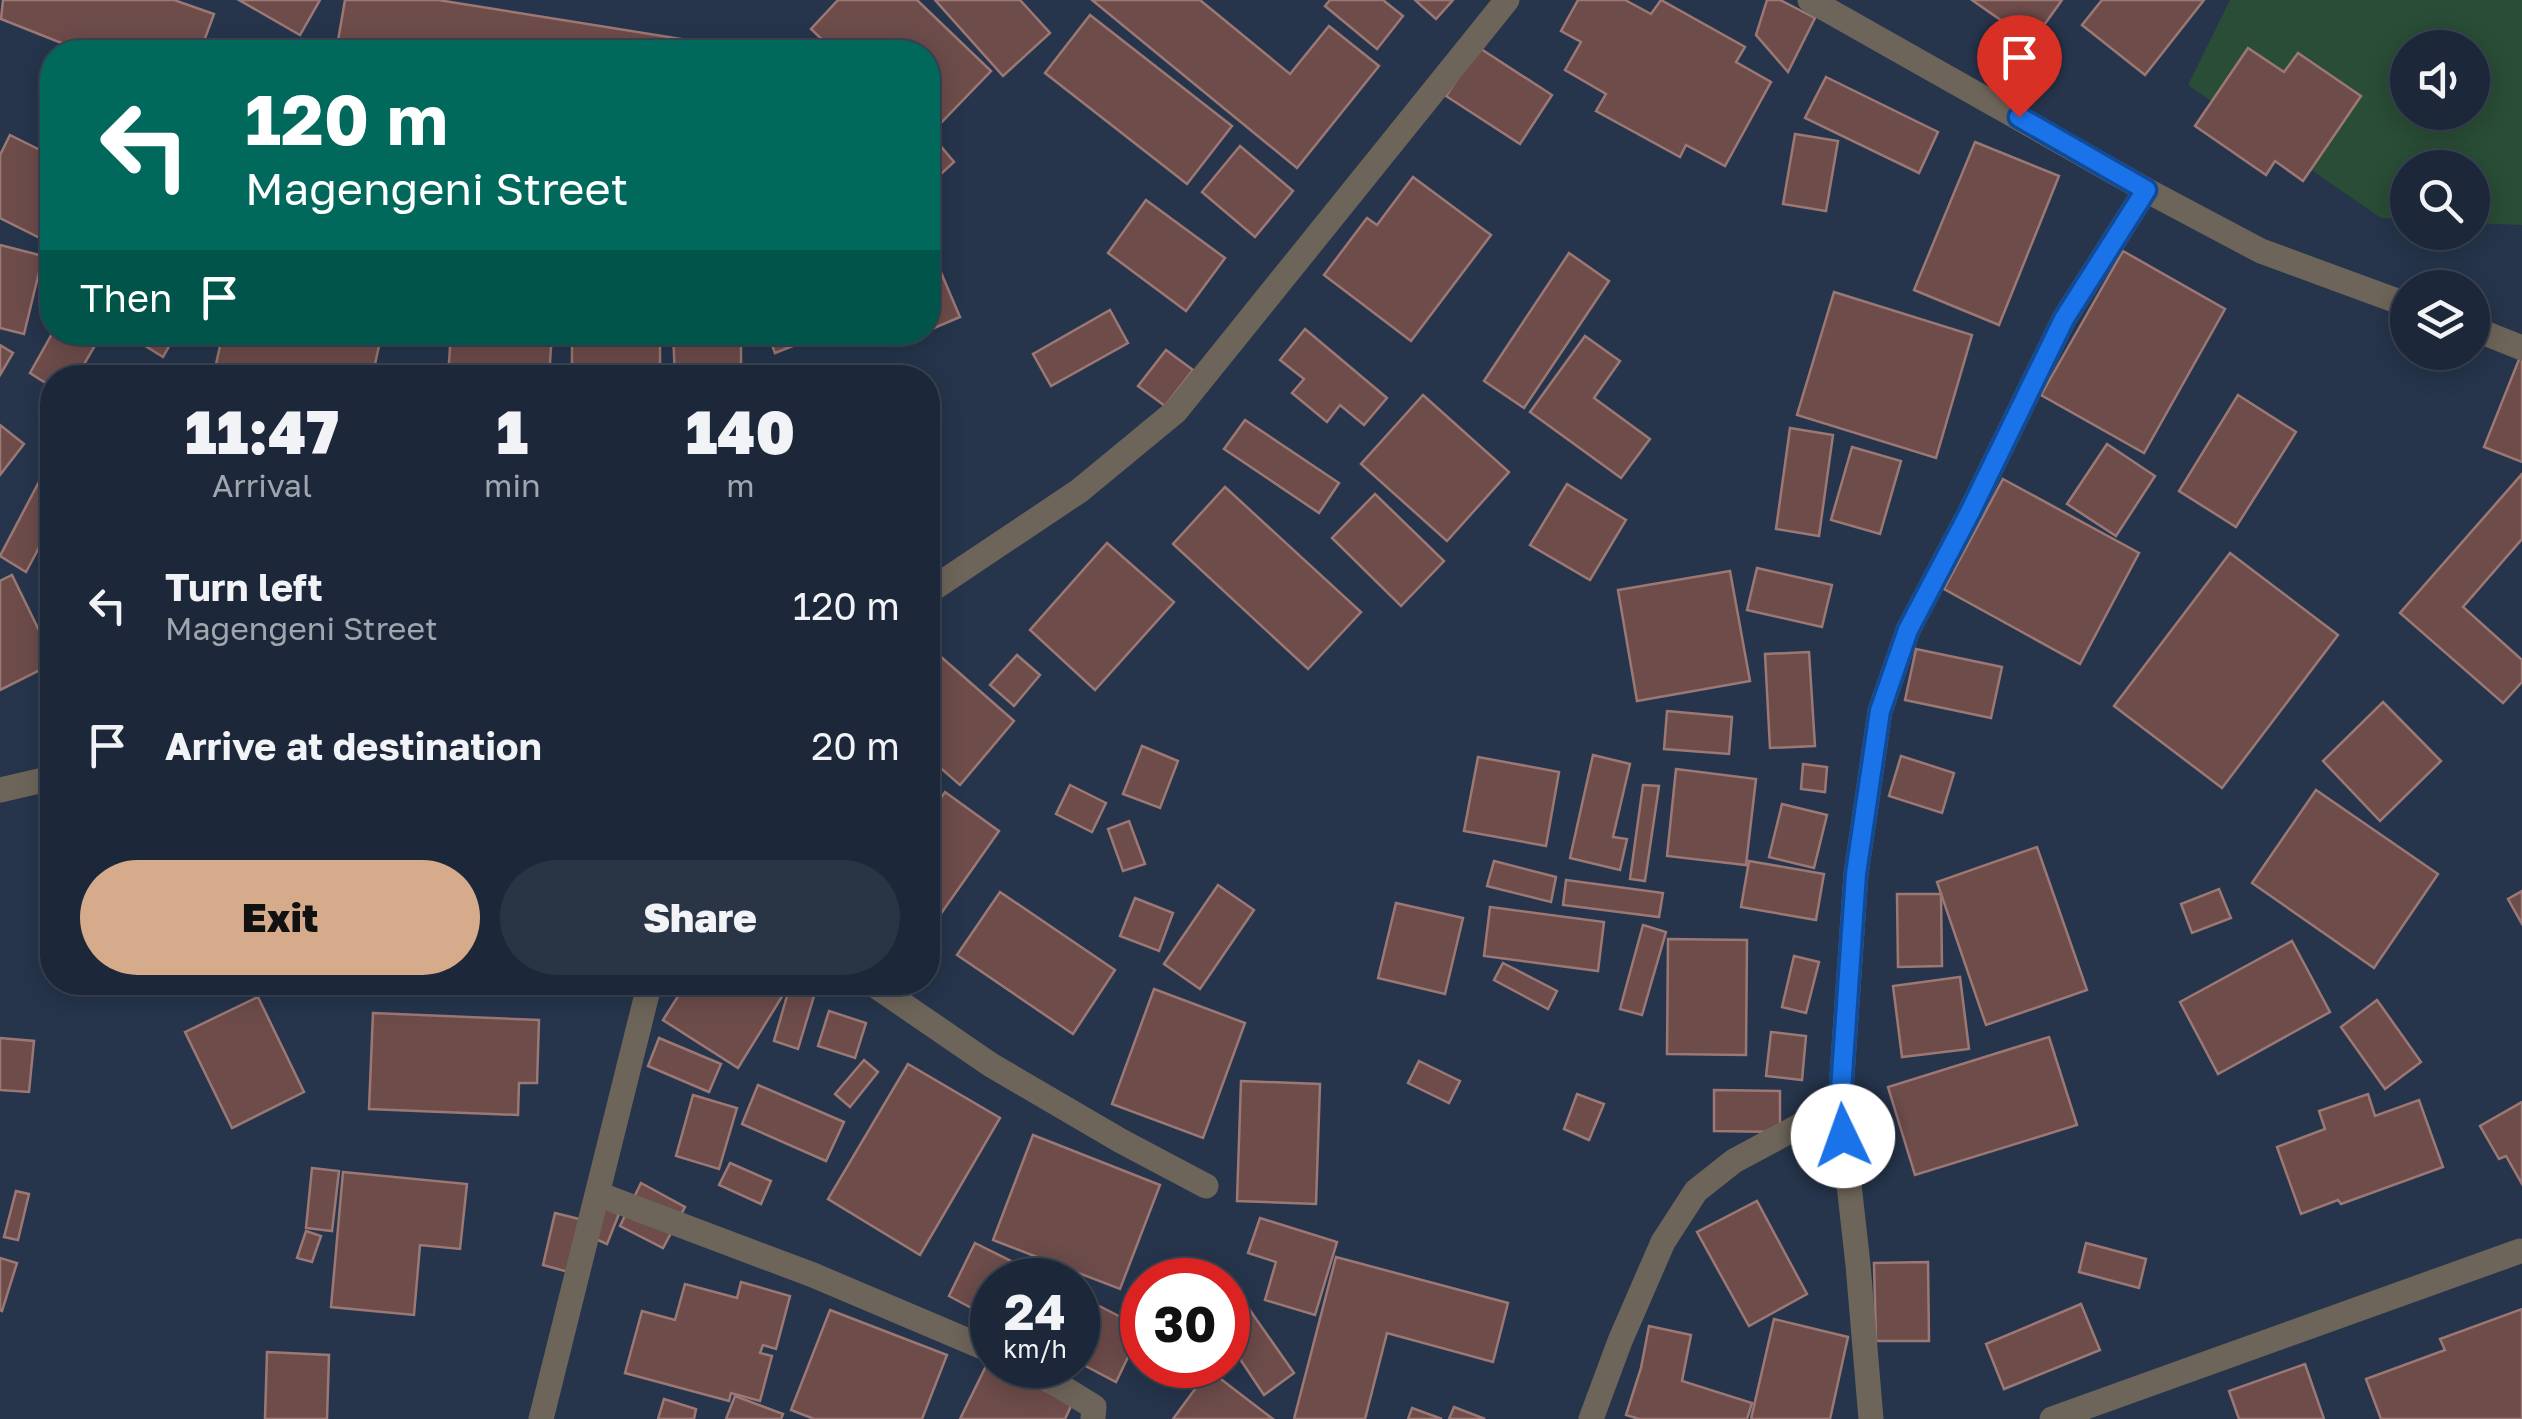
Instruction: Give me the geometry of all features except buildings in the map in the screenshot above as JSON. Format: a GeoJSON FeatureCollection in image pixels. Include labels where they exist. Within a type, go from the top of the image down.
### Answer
{"type":"FeatureCollection","features":[{"type":"Feature","properties":{"kind":"street"},"geometry":{"type":"LineString","coordinates":[[940,584],[1079,491],[1176,411],[1507,0]]}},
{"type":"Feature","properties":{"kind":"street"},"geometry":{"type":"LineString","coordinates":[[1810,0],[2261,251],[2390,298]]}},
{"type":"Feature","properties":{"kind":"street"},"geometry":{"type":"LineString","coordinates":[[1871,1419],[1840,1104],[1856,874],[1880,711],[1908,630],[2064,319],[2146,190]]}},
{"type":"Feature","properties":{"kind":"street"},"geometry":{"type":"LineString","coordinates":[[2490,335],[2522,348]]}},
{"type":"Feature","properties":{"kind":"street"},"geometry":{"type":"LineString","coordinates":[[0,790],[40,781]]}},
{"type":"Feature","properties":{"kind":"street"},"geometry":{"type":"LineString","coordinates":[[541,1419],[647,995]]}},
{"type":"Feature","properties":{"kind":"street"},"geometry":{"type":"LineString","coordinates":[[889,995],[990,1065],[1206,1186]]}},
{"type":"Feature","properties":{"kind":"street"},"geometry":{"type":"LineString","coordinates":[[1591,1419],[1662,1242],[1696,1191],[1734,1161],[1840,1104]]}},
{"type":"Feature","properties":{"kind":"street"},"geometry":{"type":"LineString","coordinates":[[598,1194],[813,1275],[970,1342]]}},
{"type":"Feature","properties":{"kind":"street"},"geometry":{"type":"LineString","coordinates":[[2052,1419],[2520,1250]]}},
{"type":"Feature","properties":{"kind":"street"},"geometry":{"type":"LineString","coordinates":[[1063,1388],[1094,1407],[1093,1419]]}},
{"type":"Feature","properties":{"kind":"green space"},"geometry":{"type":"Polygon","coordinates":[[[2230,0],[2522,0],[2522,225],[2490,224],[2490,150],[2390,150],[2390,218],[2381,218],[2188,85],[2230,0]]]}},
{"type":"Feature","properties":{"kind":"route"},"geometry":{"type":"LineString","coordinates":[[1843,1136],[1840,1104],[1856,874],[1880,711],[1908,630],[2064,319],[2146,190],[2019,117]]}}]}
